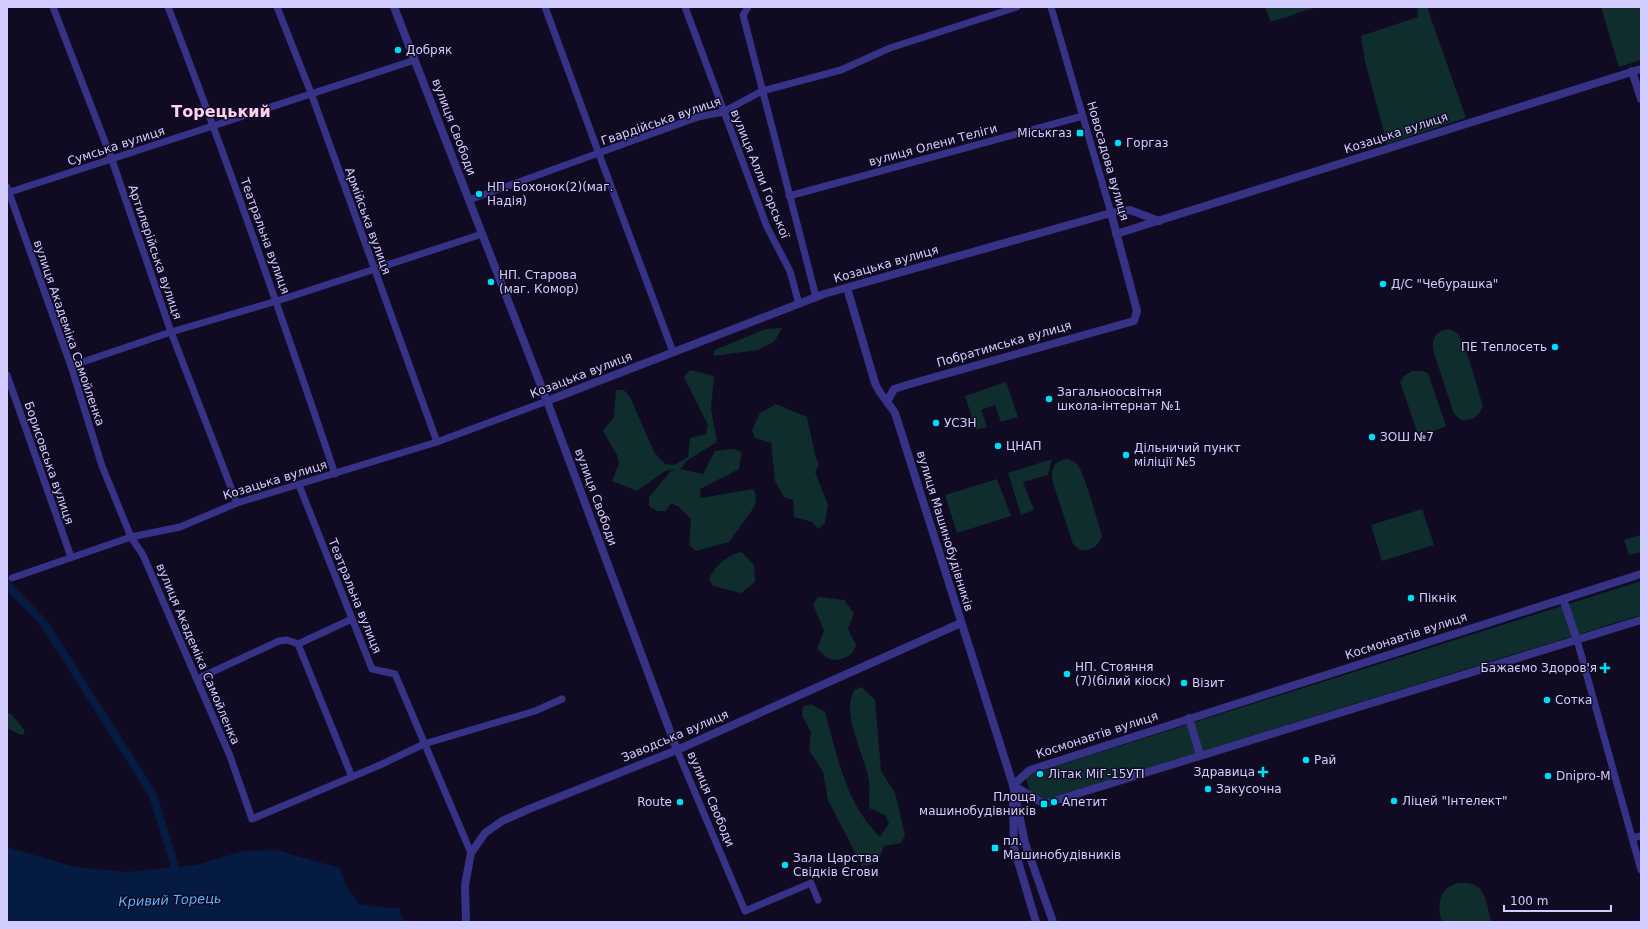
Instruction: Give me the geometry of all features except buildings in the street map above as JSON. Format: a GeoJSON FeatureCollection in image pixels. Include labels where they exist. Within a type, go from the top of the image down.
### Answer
{"type":"FeatureCollection","features":[{"type":"Feature","properties":{"kind":"street","name":"Артилерійська вулиця"},"geometry":{"type":"LineString","coordinates":[[53,7],[112,160],[171,332],[237,503]]}},
{"type":"Feature","properties":{"kind":"street","name":"Театральна вулиця"},"geometry":{"type":"LineString","coordinates":[[168,7],[214,125],[277,302],[335,474]]}},
{"type":"Feature","properties":{"kind":"street","name":"Армійська вулиця"},"geometry":{"type":"LineString","coordinates":[[277,7],[311,93],[436,442]]}},
{"type":"Feature","properties":{"kind":"street"},"geometry":{"type":"LineString","coordinates":[[545,7],[598,154],[673,352]]}},
{"type":"Feature","properties":{"kind":"street","name":"вулиця Алли Горської"},"geometry":{"type":"LineString","coordinates":[[685,7],[767,227],[790,270],[799,304]]}},
{"type":"Feature","properties":{"kind":"street","name":"вулиця Алли Горської"},"geometry":{"type":"LineString","coordinates":[[748,7],[743,15],[816,297]]}},
{"type":"Feature","properties":{"kind":"street","name":"Гвардійська вулиця"},"geometry":{"type":"LineString","coordinates":[[469,200],[698,117],[723,112],[762,91],[841,70],[890,48],[1017,7]]}},
{"type":"Feature","properties":{"kind":"street","name":"Новосадова вулиця"},"geometry":{"type":"LineString","coordinates":[[1051,7],[1111,212],[1137,311],[1134,321]]}},
{"type":"Feature","properties":{"kind":"street","name":"вулиця Свободи"},"geometry":{"type":"LineString","coordinates":[[396,8],[547,401],[677,750],[745,911],[811,883],[818,900]]}},
{"type":"Feature","properties":{"kind":"street","name":"Сумська вулиця"},"geometry":{"type":"LineString","coordinates":[[8,191],[112,160],[214,125],[415,60]]}},
{"type":"Feature","properties":{"kind":"street","name":"Козацька вулиця"},"geometry":{"type":"LineString","coordinates":[[1116,234],[1641,69]]}},
{"type":"Feature","properties":{"kind":"street"},"geometry":{"type":"LineString","coordinates":[[1632,71],[1641,99]]}},
{"type":"Feature","properties":{"kind":"street","name":"вулиця Олени Теліги"},"geometry":{"type":"LineString","coordinates":[[789,196],[1083,116]]}},
{"type":"Feature","properties":{"kind":"street","name":"вулиця Академіка Самойленка"},"geometry":{"type":"LineString","coordinates":[[8,191],[71,366],[102,466],[131,537],[143,555],[230,756],[252,820],[424,744],[535,711],[562,699]]}},
{"type":"Feature","properties":{"kind":"street","name":"Козацька вулиця"},"geometry":{"type":"LineString","coordinates":[[12,578],[131,537],[180,527],[237,503],[436,442],[547,401],[816,297],[1111,212],[1130,210],[1159,221]]}},
{"type":"Feature","properties":{"kind":"street"},"geometry":{"type":"LineString","coordinates":[[71,366],[171,332],[277,302],[482,234]]}},
{"type":"Feature","properties":{"kind":"street","name":"вулиця Машинобудівників"},"geometry":{"type":"LineString","coordinates":[[847,288],[875,383],[878,390],[888,400],[895,413],[1013,785],[1025,843],[1053,922]]}},
{"type":"Feature","properties":{"kind":"street","name":"Побратимська вулиця"},"geometry":{"type":"LineString","coordinates":[[888,400],[894,389],[905,385],[1134,321]]}},
{"type":"Feature","properties":{"kind":"street","name":"Борисовська вулиця"},"geometry":{"type":"LineString","coordinates":[[7,375],[71,557]]}},
{"type":"Feature","properties":{"kind":"street","name":"Театральна вулиця"},"geometry":{"type":"LineString","coordinates":[[299,485],[372,669],[395,674],[472,853]]}},
{"type":"Feature","properties":{"kind":"street","name":"Космонавтів вулиця"},"geometry":{"type":"LineString","coordinates":[[1013,785],[1030,770],[1641,574]]}},
{"type":"Feature","properties":{"kind":"street"},"geometry":{"type":"LineString","coordinates":[[1563,599],[1577,640],[1641,870]]}},
{"type":"Feature","properties":{"kind":"street"},"geometry":{"type":"LineString","coordinates":[[197,679],[279,641],[287,640],[298,644],[352,619]]}},
{"type":"Feature","properties":{"kind":"street"},"geometry":{"type":"LineString","coordinates":[[1013,785],[1044,804],[1641,620]]}},
{"type":"Feature","properties":{"kind":"street","name":"Заводська вулиця"},"geometry":{"type":"LineString","coordinates":[[466,922],[465,885],[472,853],[485,833],[502,821],[529,808],[677,750],[961,623]]}},
{"type":"Feature","properties":{"kind":"street"},"geometry":{"type":"LineString","coordinates":[[298,644],[352,777]]}},
{"type":"Feature","properties":{"kind":"street"},"geometry":{"type":"LineString","coordinates":[[1189,718],[1200,756]]}},
{"type":"Feature","properties":{"kind":"street","name":"вулиця Машинобудівників"},"geometry":{"type":"LineString","coordinates":[[1013,785],[1014,848],[1036,922]]}},
{"type":"Feature","properties":{"kind":"street"},"geometry":{"type":"LineString","coordinates":[[1632,838],[1641,836]]}},
{"type":"Feature","properties":{"kind":"green space"},"geometry":{"type":"Polygon","coordinates":[[[1265,7],[1316,7],[1271,22],[1265,7]]]}},
{"type":"Feature","properties":{"kind":"green space"},"geometry":{"type":"Polygon","coordinates":[[[1417,7],[1427,7],[1466,118],[1387,144],[1365,61],[1361,36],[1418,17],[1417,7]]]}},
{"type":"Feature","properties":{"kind":"green space"},"geometry":{"type":"Polygon","coordinates":[[[1601,7],[1641,7],[1641,60],[1619,67],[1601,7]]]}},
{"type":"Feature","properties":{"kind":"green space"},"geometry":{"type":"Polygon","coordinates":[[[782,328],[774,342],[758,350],[713,356],[715,350],[765,329],[782,328]]]}},
{"type":"Feature","properties":{"kind":"green space"},"geometry":{"type":"Polygon","coordinates":[[[1449,329],[1457,333],[1464,346],[1472,367],[1483,406],[1475,418],[1469,420],[1461,420],[1454,414],[1434,353],[1433,340],[1437,334],[1449,329]]]}},
{"type":"Feature","properties":{"kind":"green space"},"geometry":{"type":"Polygon","coordinates":[[[690,370],[714,376],[711,409],[717,442],[688,460],[680,469],[703,474],[715,451],[733,449],[742,452],[739,469],[700,489],[701,498],[754,489],[756,497],[755,506],[729,542],[696,551],[689,545],[691,519],[679,507],[671,503],[666,511],[657,511],[649,506],[649,497],[671,471],[676,469],[665,471],[637,491],[612,481],[619,464],[617,455],[603,431],[614,417],[616,390],[624,390],[630,397],[654,452],[665,464],[674,465],[688,457],[690,438],[706,434],[708,425],[684,377],[690,370]]]}},
{"type":"Feature","properties":{"kind":"green space"},"geometry":{"type":"Polygon","coordinates":[[[1412,371],[1428,373],[1446,426],[1432,432],[1418,434],[1400,382],[1404,376],[1412,371]]]}},
{"type":"Feature","properties":{"kind":"green space"},"geometry":{"type":"Polygon","coordinates":[[[1006,382],[1018,417],[1001,422],[995,405],[981,410],[987,427],[976,430],[965,396],[1006,382]]]}},
{"type":"Feature","properties":{"kind":"green space"},"geometry":{"type":"Polygon","coordinates":[[[776,404],[807,417],[816,459],[819,464],[815,472],[828,505],[825,523],[818,529],[812,522],[794,517],[793,500],[784,497],[775,481],[771,443],[755,438],[752,430],[760,413],[776,404]]]}},
{"type":"Feature","properties":{"kind":"green space"},"geometry":{"type":"Polygon","coordinates":[[[1052,459],[1048,475],[1023,482],[1034,510],[1021,515],[1008,473],[1052,459]]]}},
{"type":"Feature","properties":{"kind":"green space"},"geometry":{"type":"Polygon","coordinates":[[[1067,459],[1076,463],[1083,476],[1102,536],[1094,548],[1088,550],[1080,550],[1073,544],[1053,483],[1052,470],[1058,462],[1067,459]]]}},
{"type":"Feature","properties":{"kind":"green space"},"geometry":{"type":"Polygon","coordinates":[[[997,479],[1011,516],[957,533],[945,495],[997,479]]]}},
{"type":"Feature","properties":{"kind":"green space"},"geometry":{"type":"Polygon","coordinates":[[[1422,509],[1434,545],[1382,561],[1371,525],[1422,509]]]}},
{"type":"Feature","properties":{"kind":"green space"},"geometry":{"type":"Polygon","coordinates":[[[1641,535],[1641,552],[1629,555],[1624,540],[1641,535]]]}},
{"type":"Feature","properties":{"kind":"green space"},"geometry":{"type":"Polygon","coordinates":[[[741,552],[754,565],[755,582],[741,593],[713,586],[709,579],[714,570],[726,558],[741,552]]]}},
{"type":"Feature","properties":{"kind":"green space"},"geometry":{"type":"Polygon","coordinates":[[[1641,581],[1641,615],[1034,803],[1025,776],[1641,581]]]}},
{"type":"Feature","properties":{"kind":"green space"},"geometry":{"type":"Polygon","coordinates":[[[818,597],[844,600],[854,613],[848,629],[856,645],[854,651],[848,656],[833,660],[824,655],[817,648],[824,631],[813,604],[818,597]]]}},
{"type":"Feature","properties":{"kind":"green space"},"geometry":{"type":"Polygon","coordinates":[[[862,687],[875,700],[881,771],[895,793],[905,835],[901,843],[884,846],[878,861],[870,865],[862,866],[828,800],[823,772],[809,750],[811,732],[802,716],[803,707],[811,704],[825,712],[844,779],[851,795],[868,824],[880,837],[889,823],[885,815],[869,808],[869,780],[855,734],[850,711],[854,690],[862,687]]]}},
{"type":"Feature","properties":{"kind":"green space"},"geometry":{"type":"Polygon","coordinates":[[[7,712],[12,715],[25,731],[23,735],[7,728],[7,712]]]}},
{"type":"Feature","properties":{"kind":"green space"},"geometry":{"type":"Polygon","coordinates":[[[1458,883],[1467,883],[1479,888],[1486,900],[1491,922],[1442,922],[1440,916],[1440,904],[1443,893],[1446,889],[1458,883]]]}},
{"type":"Feature","properties":{"kind":"water","name":"Кривий Торець"},"geometry":{"type":"Polygon","coordinates":[[[7,847],[75,867],[126,872],[196,865],[243,851],[276,850],[340,868],[346,886],[359,904],[399,908],[403,921],[7,922],[7,847]]]}},
{"type":"Feature","properties":{"kind":"waterway"},"geometry":{"type":"LineString","coordinates":[[7,584],[44,623],[153,795],[175,867]]}},
{"type":"Feature","properties":{"kind":"place","name":"Добряк"},"geometry":{"type":"Point","coordinates":[398,50]}},
{"type":"Feature","properties":{"kind":"place","name":"Міськгаз"},"geometry":{"type":"Point","coordinates":[1080,133]}},
{"type":"Feature","properties":{"kind":"place","name":"Горгаз"},"geometry":{"type":"Point","coordinates":[1118,143]}},
{"type":"Feature","properties":{"kind":"place","name":"НП. Бохонок(2)(маг. Надія)"},"geometry":{"type":"Point","coordinates":[479,194]}},
{"type":"Feature","properties":{"kind":"place","name":"НП. Старова (маг. Комор)"},"geometry":{"type":"Point","coordinates":[491,282]}},
{"type":"Feature","properties":{"kind":"place","name":"Д/С \"Чебурашка\""},"geometry":{"type":"Point","coordinates":[1383,284]}},
{"type":"Feature","properties":{"kind":"place","name":"ПЕ Теплосеть"},"geometry":{"type":"Point","coordinates":[1555,347]}},
{"type":"Feature","properties":{"kind":"place","name":"Загальноосвітня школа-інтернат №1"},"geometry":{"type":"Point","coordinates":[1049,399]}},
{"type":"Feature","properties":{"kind":"place","name":"УСЗН"},"geometry":{"type":"Point","coordinates":[936,423]}},
{"type":"Feature","properties":{"kind":"place","name":"ЗОШ №7"},"geometry":{"type":"Point","coordinates":[1372,437]}},
{"type":"Feature","properties":{"kind":"place","name":"ЦНАП"},"geometry":{"type":"Point","coordinates":[998,446]}},
{"type":"Feature","properties":{"kind":"place","name":"Дільничий пункт міліції №5"},"geometry":{"type":"Point","coordinates":[1126,455]}},
{"type":"Feature","properties":{"kind":"place","name":"Пікнік"},"geometry":{"type":"Point","coordinates":[1411,598]}},
{"type":"Feature","properties":{"kind":"place","name":"Бажаємо Здоров'я"},"geometry":{"type":"Point","coordinates":[1605,668]}},
{"type":"Feature","properties":{"kind":"place","name":"НП. Стояння (7)(білий кіоск)"},"geometry":{"type":"Point","coordinates":[1067,674]}},
{"type":"Feature","properties":{"kind":"place","name":"Візит"},"geometry":{"type":"Point","coordinates":[1184,683]}},
{"type":"Feature","properties":{"kind":"place","name":"Сотка"},"geometry":{"type":"Point","coordinates":[1547,700]}},
{"type":"Feature","properties":{"kind":"place","name":"Рай"},"geometry":{"type":"Point","coordinates":[1306,760]}},
{"type":"Feature","properties":{"kind":"place","name":"Здравица"},"geometry":{"type":"Point","coordinates":[1263,772]}},
{"type":"Feature","properties":{"kind":"place","name":"Літак МіГ-15УТІ"},"geometry":{"type":"Point","coordinates":[1040,774]}},
{"type":"Feature","properties":{"kind":"place","name":"Dnipro-M"},"geometry":{"type":"Point","coordinates":[1548,776]}},
{"type":"Feature","properties":{"kind":"place","name":"Закусочна"},"geometry":{"type":"Point","coordinates":[1208,789]}},
{"type":"Feature","properties":{"kind":"place","name":"Ліцей \"Інтелект\""},"geometry":{"type":"Point","coordinates":[1394,801]}},
{"type":"Feature","properties":{"kind":"place","name":"Route"},"geometry":{"type":"Point","coordinates":[680,802]}},
{"type":"Feature","properties":{"kind":"place","name":"Апетит"},"geometry":{"type":"Point","coordinates":[1054,802]}},
{"type":"Feature","properties":{"kind":"place","name":"Площа машинобудівників"},"geometry":{"type":"Point","coordinates":[1044,804]}},
{"type":"Feature","properties":{"kind":"place","name":"пл. Машинобудівників"},"geometry":{"type":"Point","coordinates":[995,848]}},
{"type":"Feature","properties":{"kind":"place","name":"Зала Царства Свідків Єгови"},"geometry":{"type":"Point","coordinates":[785,865]}},
{"type":"Feature","properties":{"kind":"district","name":"Торецький"},"geometry":{"type":"Point","coordinates":[221,111]}}]}
